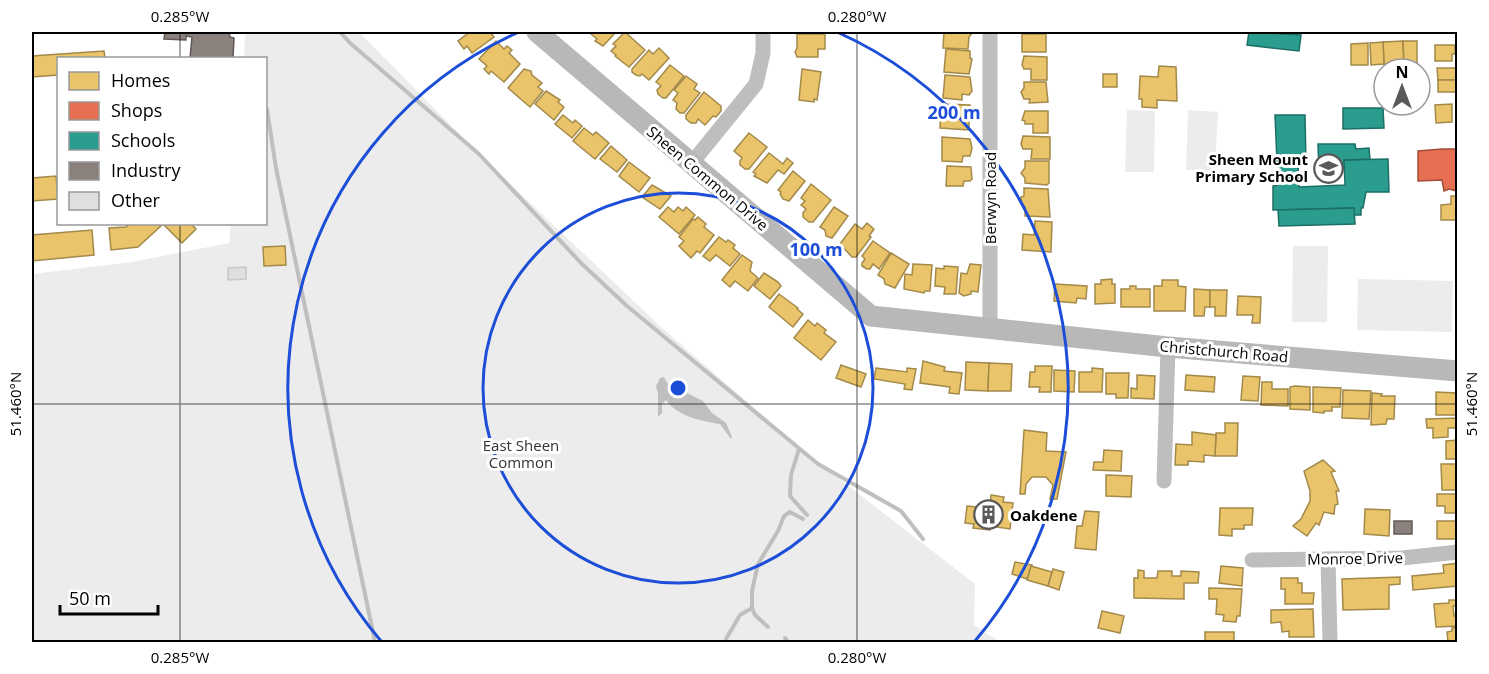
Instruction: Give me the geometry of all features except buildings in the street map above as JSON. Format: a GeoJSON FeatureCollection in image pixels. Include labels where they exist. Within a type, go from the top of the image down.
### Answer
{"type":"FeatureCollection","features":[{"type":"Feature","properties":{"kind":"street","name":"Sheen Common Drive"},"geometry":{"type":"LineString","coordinates":[[537,32],[871,316],[990,328]]}},
{"type":"Feature","properties":{"kind":"street"},"geometry":{"type":"LineString","coordinates":[[691,164],[756,84],[763,52],[763,32]]}},
{"type":"Feature","properties":{"kind":"street","name":"Berwyn Road"},"geometry":{"type":"LineString","coordinates":[[990,32],[990,328]]}},
{"type":"Feature","properties":{"kind":"street","name":"Christchurch Road"},"geometry":{"type":"LineString","coordinates":[[990,328],[1168,347],[1458,371]]}},
{"type":"Feature","properties":{"kind":"street"},"geometry":{"type":"LineString","coordinates":[[1164,481],[1168,347]]}},
{"type":"Feature","properties":{"kind":"street","name":"Monroe Drive"},"geometry":{"type":"LineString","coordinates":[[1252,560],[1402,558],[1458,552]]}},
{"type":"Feature","properties":{"kind":"street"},"geometry":{"type":"LineString","coordinates":[[1328,559],[1330,642]]}},
{"type":"Feature","properties":{"kind":"green space","name":"East Sheen Common"},"geometry":{"type":"Polygon","coordinates":[[[249,32],[359,32],[486,161],[662,328],[806,453],[975,584],[974,625],[1000,642],[32,642],[32,274],[132,262],[229,243],[231,225],[267,225],[267,57],[244,57],[245,35],[249,32]]]}},
{"type":"Feature","properties":{"kind":"green space"},"geometry":{"type":"Polygon","coordinates":[[[1127,110],[1155,111],[1154,172],[1125,172],[1127,110]]]}},
{"type":"Feature","properties":{"kind":"green space"},"geometry":{"type":"Polygon","coordinates":[[[1188,110],[1218,112],[1215,171],[1186,170],[1188,110]]]}},
{"type":"Feature","properties":{"kind":"green space"},"geometry":{"type":"Polygon","coordinates":[[[1293,246],[1328,246],[1327,322],[1292,322],[1293,246]]]}},
{"type":"Feature","properties":{"kind":"green space"},"geometry":{"type":"Polygon","coordinates":[[[1358,279],[1453,281],[1452,332],[1357,330],[1358,279]]]}},
{"type":"Feature","properties":{"kind":"shaded area"},"geometry":{"type":"Polygon","coordinates":[[[664,377],[667,383],[703,401],[712,413],[726,423],[731,439],[720,424],[683,414],[666,400],[662,404],[662,413],[658,417],[656,386],[660,378],[664,377]]]}},
{"type":"Feature","properties":{"kind":"waterway"},"geometry":{"type":"LineString","coordinates":[[340,32],[479,154],[582,264],[627,306],[818,464],[901,511],[923,539]]}},
{"type":"Feature","properties":{"kind":"waterway"},"geometry":{"type":"LineString","coordinates":[[267,109],[276,168],[375,642]]}},
{"type":"Feature","properties":{"kind":"waterway"},"geometry":{"type":"LineString","coordinates":[[799,449],[791,475],[790,496],[807,515]]}},
{"type":"Feature","properties":{"kind":"waterway"},"geometry":{"type":"LineString","coordinates":[[768,627],[755,615],[752,608],[752,591],[758,564],[778,531],[784,516],[790,512],[803,519]]}},
{"type":"Feature","properties":{"kind":"waterway"},"geometry":{"type":"LineString","coordinates":[[726,639],[740,615],[752,608]]}},
{"type":"Feature","properties":{"kind":"waterway"},"geometry":{"type":"LineString","coordinates":[[785,638],[788,642]]}},
{"type":"Feature","properties":{"kind":"place","name":"Sheen Mount Primary School"},"geometry":{"type":"Point","coordinates":[1329,168]}},
{"type":"Feature","properties":{"kind":"place","name":"Oakdene"},"geometry":{"type":"Point","coordinates":[989,515]}}]}
